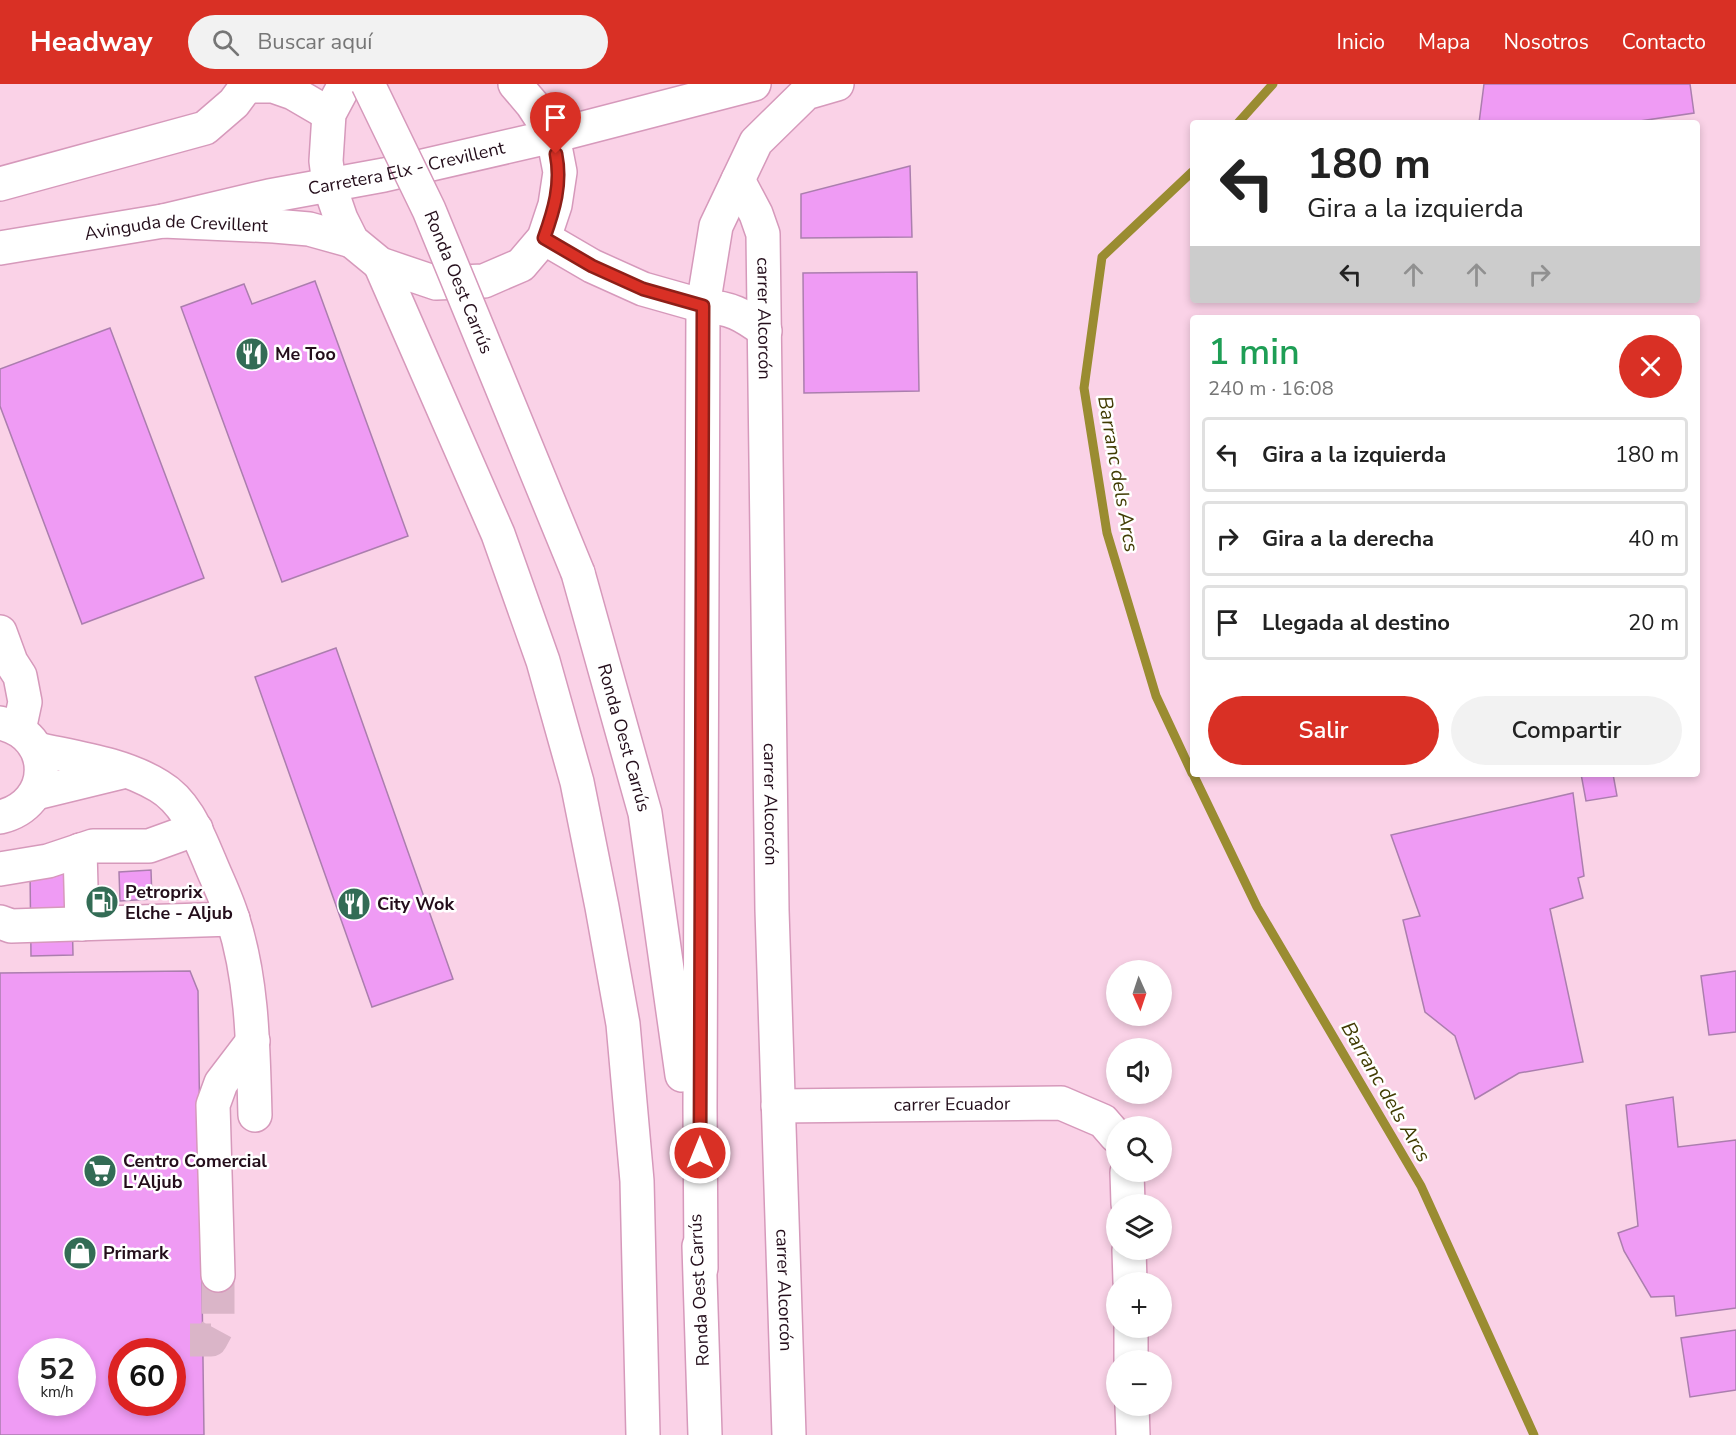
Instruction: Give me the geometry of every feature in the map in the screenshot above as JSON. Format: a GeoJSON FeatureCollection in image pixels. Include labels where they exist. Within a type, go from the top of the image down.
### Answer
{"type":"FeatureCollection","features":[{"type":"Feature","properties":{"kind":"main road"},"geometry":{"type":"LineString","coordinates":[[345,84],[329,114],[326,161],[329,184],[341,219],[352,241],[380,264],[436,283],[484,281],[521,265],[544,238],[555,205],[560,172],[553,136],[532,104],[514,84]]}},
{"type":"Feature","properties":{"kind":"main road","name":"Ronda Oest Carrús"},"geometry":{"type":"LineString","coordinates":[[368,84],[429,210],[578,573],[645,813],[679,1042],[701,1268],[705,1435]]}},
{"type":"Feature","properties":{"kind":"main road","name":"Carretera Elx - Crevillent"},"geometry":{"type":"LineString","coordinates":[[163,221],[329,184],[384,175],[553,136],[754,84]]}},
{"type":"Feature","properties":{"kind":"main road"},"geometry":{"type":"LineString","coordinates":[[701,1268],[703,306],[716,226],[756,142],[806,93],[837,84]]}},
{"type":"Feature","properties":{"kind":"main road"},"geometry":{"type":"LineString","coordinates":[[0,184],[205,128],[234,103],[248,85],[273,86],[293,93],[329,114]]}},
{"type":"Feature","properties":{"kind":"main road","name":"carrer Alcorcón"},"geometry":{"type":"LineString","coordinates":[[738,180],[756,214],[763,234],[772,910],[789,1435]]}},
{"type":"Feature","properties":{"kind":"main road","name":"Avinguda de Crevillent"},"geometry":{"type":"LineString","coordinates":[[0,248],[163,221],[309,229],[352,241]]}},
{"type":"Feature","properties":{"kind":"main road"},"geometry":{"type":"LineString","coordinates":[[544,238],[592,266],[643,289],[703,306],[725,307],[747,318],[765,331]]}},
{"type":"Feature","properties":{"kind":"main road"},"geometry":{"type":"LineString","coordinates":[[380,264],[498,534],[543,661],[577,782],[622,1024],[637,1182],[643,1435]]}},
{"type":"Feature","properties":{"kind":"main road"},"geometry":{"type":"LineString","coordinates":[[0,817],[13,814],[26,805],[36,793],[41,778],[41,764],[14,727],[5,698],[5,647]]}},
{"type":"Feature","properties":{"kind":"main road"},"geometry":{"type":"LineString","coordinates":[[14,727],[129,770],[160,786],[178,800],[196,829],[233,919],[246,970],[253,1041],[255,1115]]}},
{"type":"Feature","properties":{"kind":"main road"},"geometry":{"type":"LineString","coordinates":[[36,793],[129,770]]}},
{"type":"Feature","properties":{"kind":"main road"},"geometry":{"type":"LineString","coordinates":[[0,869],[48,861],[93,846],[148,846],[196,829]]}},
{"type":"Feature","properties":{"kind":"main road"},"geometry":{"type":"LineString","coordinates":[[80,850],[82,924]]}},
{"type":"Feature","properties":{"kind":"main road"},"geometry":{"type":"LineString","coordinates":[[0,922],[11,926],[233,919]]}},
{"type":"Feature","properties":{"kind":"main road"},"geometry":{"type":"LineString","coordinates":[[218,1275],[213,1105],[221,1083],[253,1041]]}},
{"type":"Feature","properties":{"kind":"main road","name":"carrer Ecuador"},"geometry":{"type":"LineString","coordinates":[[778,1106],[1061,1103],[1102,1121],[1106,1125]]}},
{"type":"Feature","properties":{"kind":"main road"},"geometry":{"type":"LineString","coordinates":[[1132,1416],[1133,1435]]}},
{"type":"Feature","properties":{"kind":"building"},"geometry":{"type":"Polygon","coordinates":[[[1484,84],[1690,84],[1694,113],[1646,120],[1479,120],[1484,84]]]}},
{"type":"Feature","properties":{"kind":"building"},"geometry":{"type":"Polygon","coordinates":[[[910,166],[912,237],[801,238],[801,194],[910,166]]]}},
{"type":"Feature","properties":{"kind":"building"},"geometry":{"type":"Polygon","coordinates":[[[917,272],[919,391],[804,393],[803,273],[917,272]]]}},
{"type":"Feature","properties":{"kind":"building"},"geometry":{"type":"Polygon","coordinates":[[[315,281],[408,536],[282,582],[181,307],[244,284],[252,304],[315,281]]]}},
{"type":"Feature","properties":{"kind":"building"},"geometry":{"type":"Polygon","coordinates":[[[110,328],[204,578],[82,624],[0,406],[0,369],[110,328]]]}},
{"type":"Feature","properties":{"kind":"building"},"geometry":{"type":"Polygon","coordinates":[[[336,648],[453,979],[372,1007],[255,677],[336,648]]]}},
{"type":"Feature","properties":{"kind":"building"},"geometry":{"type":"Polygon","coordinates":[[[1582,777],[1614,777],[1617,796],[1586,801],[1582,777]]]}},
{"type":"Feature","properties":{"kind":"building"},"geometry":{"type":"Polygon","coordinates":[[[1573,793],[1584,876],[1578,878],[1583,898],[1550,909],[1583,1062],[1519,1073],[1475,1099],[1455,1036],[1425,1012],[1403,920],[1420,916],[1391,835],[1573,793]]]}},
{"type":"Feature","properties":{"kind":"building"},"geometry":{"type":"Polygon","coordinates":[[[71,870],[73,955],[31,956],[30,871],[71,870]]]}},
{"type":"Feature","properties":{"kind":"building"},"geometry":{"type":"Polygon","coordinates":[[[151,870],[152,899],[120,901],[119,872],[151,870]]]}},
{"type":"Feature","properties":{"kind":"building","name":"Centro Comercial L'Aljub"},"geometry":{"type":"Polygon","coordinates":[[[190,971],[198,991],[204,1435],[0,1435],[0,973],[190,971]]]}},
{"type":"Feature","properties":{"kind":"building"},"geometry":{"type":"Polygon","coordinates":[[[1736,971],[1736,1032],[1709,1035],[1701,976],[1736,971]]]}},
{"type":"Feature","properties":{"kind":"building"},"geometry":{"type":"Polygon","coordinates":[[[1673,1097],[1678,1147],[1736,1140],[1736,1308],[1676,1316],[1674,1296],[1651,1297],[1624,1251],[1618,1233],[1638,1226],[1626,1105],[1673,1097]]]}},
{"type":"Feature","properties":{"kind":"building"},"geometry":{"type":"Polygon","coordinates":[[[1736,1330],[1736,1390],[1690,1397],[1681,1338],[1736,1330]]]}},
{"type":"Feature","properties":{"kind":"waterway","name":"Barranc dels Arcs"},"geometry":{"type":"LineString","coordinates":[[1241,120],[1273,84]]}},
{"type":"Feature","properties":{"kind":"waterway","name":"Barranc dels Arcs"},"geometry":{"type":"LineString","coordinates":[[1190,174],[1102,257],[1084,388],[1107,533],[1156,696],[1190,769]]}},
{"type":"Feature","properties":{"kind":"waterway","name":"Barranc dels Arcs"},"geometry":{"type":"LineString","coordinates":[[1194,777],[1257,907],[1421,1186],[1534,1435]]}},
{"type":"Feature","properties":{"kind":"tunnel"},"geometry":{"type":"LineString","coordinates":[[190,1340],[211,1340],[218,1327],[218,1275]]}},
{"type":"Feature","properties":{"kind":"place","name":"Me Too"},"geometry":{"type":"Point","coordinates":[252,354]}},
{"type":"Feature","properties":{"kind":"place","name":"Petroprix Elche - Aljub"},"geometry":{"type":"Point","coordinates":[102,902]}},
{"type":"Feature","properties":{"kind":"place","name":"City Wok"},"geometry":{"type":"Point","coordinates":[354,904]}},
{"type":"Feature","properties":{"kind":"place","name":"Centro Comercial L'Aljub"},"geometry":{"type":"Point","coordinates":[100,1171]}},
{"type":"Feature","properties":{"kind":"place","name":"Primark"},"geometry":{"type":"Point","coordinates":[80,1253]}},
{"type":"Feature","properties":{"kind":"route"},"geometry":{"type":"LineString","coordinates":[[556,154],[560,172],[555,205],[544,238],[592,266],[643,289],[703,306],[700,1153]]}}]}
